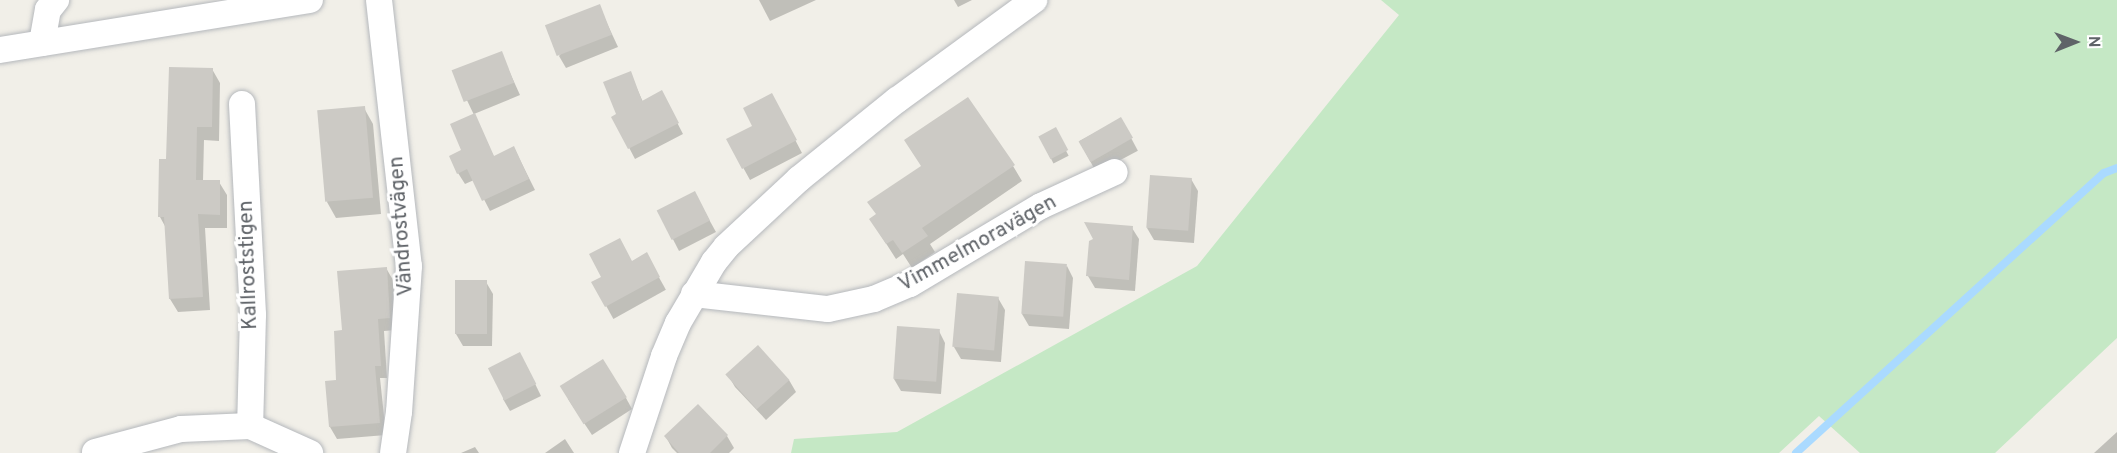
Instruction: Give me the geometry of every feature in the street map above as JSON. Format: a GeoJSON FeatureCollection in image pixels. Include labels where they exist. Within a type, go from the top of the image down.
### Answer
{"type":"FeatureCollection","features":[{"type":"Feature","properties":{"kind":"street"},"geometry":{"type":"LineString","coordinates":[[42,43],[48,10],[56,0]]}},
{"type":"Feature","properties":{"kind":"street"},"geometry":{"type":"LineString","coordinates":[[0,50],[42,43],[182,10],[309,0]]}},
{"type":"Feature","properties":{"kind":"street","name":"Vändrostvägen"},"geometry":{"type":"LineString","coordinates":[[379,0],[409,266],[401,391],[393,453]]}},
{"type":"Feature","properties":{"kind":"street"},"geometry":{"type":"LineString","coordinates":[[632,453],[664,356],[694,294],[726,247],[799,179],[897,100],[1034,0]]}},
{"type":"Feature","properties":{"kind":"street","name":"Kallroststigen"},"geometry":{"type":"LineString","coordinates":[[242,104],[253,315],[250,426]]}},
{"type":"Feature","properties":{"kind":"street","name":"Vimmelmoravägen"},"geometry":{"type":"LineString","coordinates":[[694,294],[828,309],[874,298],[910,284],[1041,206],[1115,172]]}},
{"type":"Feature","properties":{"kind":"street"},"geometry":{"type":"LineString","coordinates":[[95,452],[171,430],[250,426],[310,453]]}},
{"type":"Feature","properties":{"kind":"green space"},"geometry":{"type":"Polygon","coordinates":[[[1381,0],[2117,0],[2117,338],[1995,453],[1860,453],[1819,416],[1779,453],[791,453],[794,439],[897,432],[1197,266],[1399,15],[1381,0]]]}},
{"type":"Feature","properties":{"kind":"building"},"geometry":{"type":"Polygon","coordinates":[[[600,4],[612,35],[557,56],[545,25],[600,4]]]}},
{"type":"Feature","properties":{"kind":"building"},"geometry":{"type":"Polygon","coordinates":[[[502,51],[514,83],[464,102],[452,70],[502,51]]]}},
{"type":"Feature","properties":{"kind":"building"},"geometry":{"type":"Polygon","coordinates":[[[169,67],[213,68],[212,127],[197,127],[196,180],[220,180],[220,215],[198,214],[203,297],[169,299],[164,217],[158,217],[159,159],[166,159],[169,67]]]}},
{"type":"Feature","properties":{"kind":"building"},"geometry":{"type":"Polygon","coordinates":[[[631,71],[642,101],[662,90],[679,123],[628,149],[611,117],[616,114],[603,82],[631,71]]]}},
{"type":"Feature","properties":{"kind":"building"},"geometry":{"type":"Polygon","coordinates":[[[772,93],[797,140],[742,169],[726,139],[752,126],[743,108],[772,93]]]}},
{"type":"Feature","properties":{"kind":"building"},"geometry":{"type":"Polygon","coordinates":[[[968,97],[1015,165],[922,228],[928,236],[902,253],[893,240],[886,244],[869,219],[876,214],[867,202],[921,166],[904,140],[968,97]]]}},
{"type":"Feature","properties":{"kind":"building"},"geometry":{"type":"Polygon","coordinates":[[[365,106],[373,198],[325,202],[317,110],[365,106]]]}},
{"type":"Feature","properties":{"kind":"building"},"geometry":{"type":"Polygon","coordinates":[[[475,113],[494,156],[514,146],[529,179],[482,201],[467,169],[457,174],[449,156],[461,150],[450,124],[475,113]]]}},
{"type":"Feature","properties":{"kind":"building"},"geometry":{"type":"Polygon","coordinates":[[[1121,117],[1133,138],[1091,162],[1079,142],[1121,117]]]}},
{"type":"Feature","properties":{"kind":"building"},"geometry":{"type":"Polygon","coordinates":[[[1056,127],[1068,150],[1051,159],[1038,136],[1056,127]]]}},
{"type":"Feature","properties":{"kind":"building"},"geometry":{"type":"Polygon","coordinates":[[[1150,175],[1192,178],[1188,231],[1146,228],[1150,175]]]}},
{"type":"Feature","properties":{"kind":"building"},"geometry":{"type":"Polygon","coordinates":[[[695,191],[710,220],[672,240],[657,211],[695,191]]]}},
{"type":"Feature","properties":{"kind":"building"},"geometry":{"type":"Polygon","coordinates":[[[1084,222],[1133,226],[1129,280],[1086,276],[1089,241],[1093,239],[1084,222]]]}},
{"type":"Feature","properties":{"kind":"building"},"geometry":{"type":"Polygon","coordinates":[[[620,238],[632,261],[647,252],[660,277],[605,307],[591,282],[601,277],[589,254],[620,238]]]}},
{"type":"Feature","properties":{"kind":"building"},"geometry":{"type":"Polygon","coordinates":[[[1025,261],[1067,264],[1063,317],[1021,314],[1025,261]]]}},
{"type":"Feature","properties":{"kind":"building"},"geometry":{"type":"Polygon","coordinates":[[[387,267],[390,318],[378,319],[381,366],[375,366],[380,423],[329,427],[325,381],[336,380],[334,331],[342,330],[337,271],[387,267]]]}},
{"type":"Feature","properties":{"kind":"building"},"geometry":{"type":"Polygon","coordinates":[[[455,280],[487,280],[487,334],[455,334],[455,280]]]}},
{"type":"Feature","properties":{"kind":"building"},"geometry":{"type":"Polygon","coordinates":[[[957,293],[999,297],[994,350],[952,347],[957,293]]]}},
{"type":"Feature","properties":{"kind":"building"},"geometry":{"type":"Polygon","coordinates":[[[897,326],[940,329],[936,382],[893,379],[897,326]]]}},
{"type":"Feature","properties":{"kind":"building"},"geometry":{"type":"Polygon","coordinates":[[[758,345],[789,380],[757,409],[725,374],[758,345]]]}},
{"type":"Feature","properties":{"kind":"building"},"geometry":{"type":"Polygon","coordinates":[[[520,352],[536,384],[504,400],[488,368],[520,352]]]}},
{"type":"Feature","properties":{"kind":"building"},"geometry":{"type":"Polygon","coordinates":[[[603,359],[627,397],[584,424],[560,386],[603,359]]]}},
{"type":"Feature","properties":{"kind":"building"},"geometry":{"type":"Polygon","coordinates":[[[698,404],[728,435],[710,453],[679,453],[664,436],[698,404]]]}},
{"type":"Feature","properties":{"kind":"waterway"},"geometry":{"type":"LineString","coordinates":[[1796,453],[2104,173],[2117,168]]}}]}
